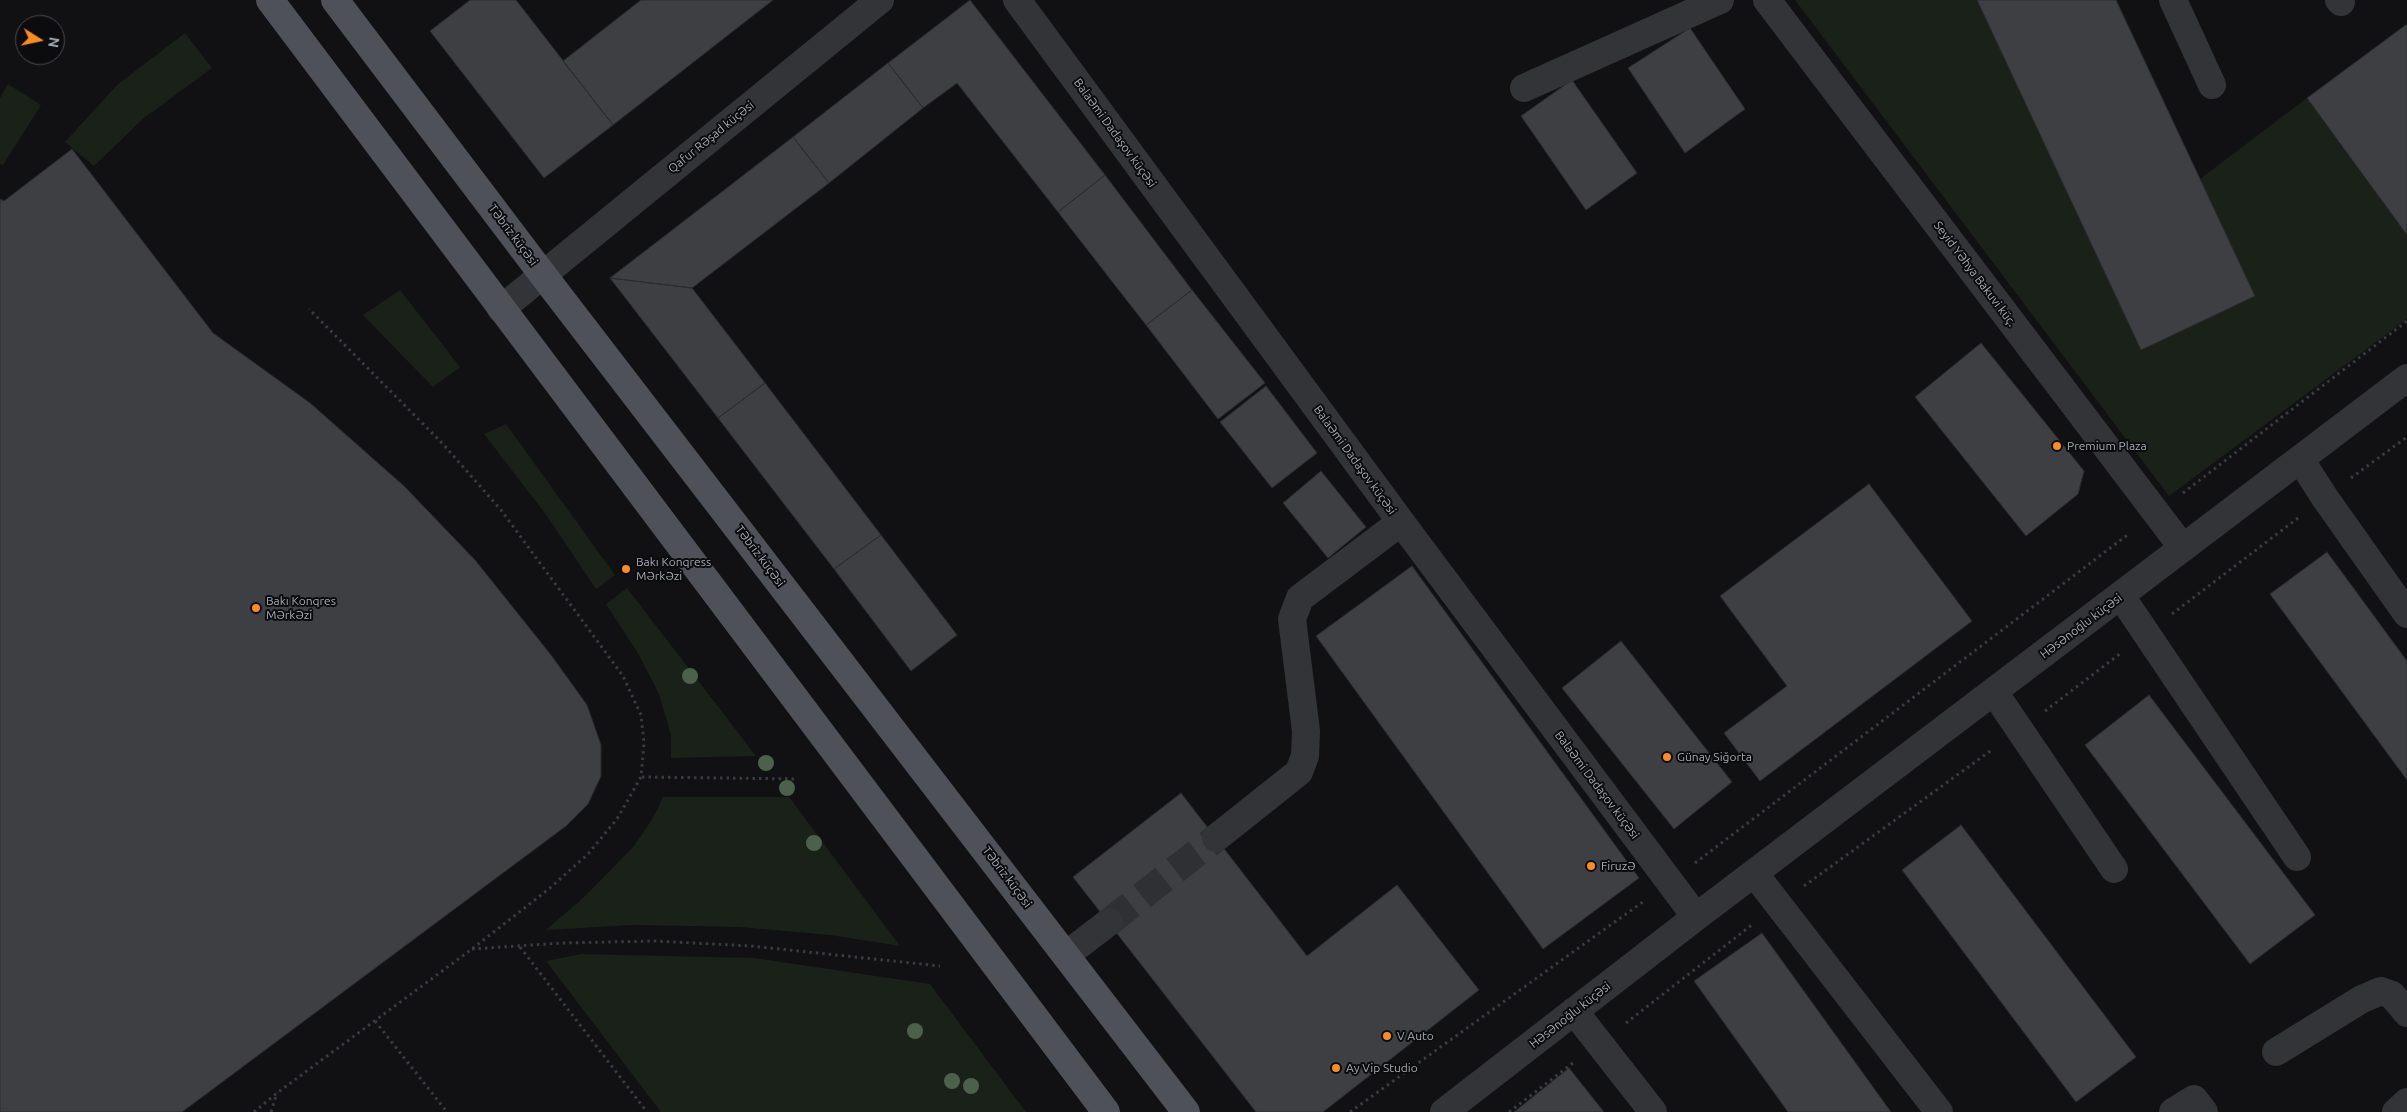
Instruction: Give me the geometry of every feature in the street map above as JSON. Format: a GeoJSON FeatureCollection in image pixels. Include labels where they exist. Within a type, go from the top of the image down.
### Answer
{"type":"FeatureCollection","features":[{"type":"Feature","properties":{"kind":"main road"},"geometry":{"type":"LineString","coordinates":[[270,0],[1106,1112]]}},
{"type":"Feature","properties":{"kind":"main road","name":"Təbriz küçəsi"},"geometry":{"type":"LineString","coordinates":[[335,0],[543,275],[1186,1112]]}},
{"type":"Feature","properties":{"kind":"street","name":"Qafur Rəşad küçəsi"},"geometry":{"type":"LineString","coordinates":[[501,309],[880,0]]}},
{"type":"Feature","properties":{"kind":"street","name":"Balaəmi Dadaşov küçəsi"},"geometry":{"type":"LineString","coordinates":[[1017,0],[1401,522],[1696,917]]}},
{"type":"Feature","properties":{"kind":"street"},"geometry":{"type":"LineString","coordinates":[[1524,88],[1720,0]]}},
{"type":"Feature","properties":{"kind":"street","name":"Seyid Yəhya Bakuvi küç."},"geometry":{"type":"LineString","coordinates":[[1767,0],[2183,548]]}},
{"type":"Feature","properties":{"kind":"street"},"geometry":{"type":"LineString","coordinates":[[2173,0],[2212,85]]}},
{"type":"Feature","properties":{"kind":"street","name":"Həsənoğlu küçəsi"},"geometry":{"type":"LineString","coordinates":[[1444,1112],[1696,917],[2407,378]]}},
{"type":"Feature","properties":{"kind":"street"},"geometry":{"type":"LineString","coordinates":[[2300,459],[2324,498],[2407,614]]}},
{"type":"Feature","properties":{"kind":"street"},"geometry":{"type":"LineString","coordinates":[[1216,838],[1299,772],[1305,756],[1306,730],[1292,619],[1300,598],[1401,522]]}},
{"type":"Feature","properties":{"kind":"street"},"geometry":{"type":"LineString","coordinates":[[2121,596],[2297,857]]}},
{"type":"Feature","properties":{"kind":"street"},"geometry":{"type":"LineString","coordinates":[[1994,692],[2021,729],[2114,869]]}},
{"type":"Feature","properties":{"kind":"street"},"geometry":{"type":"LineString","coordinates":[[1754,873],[1940,1112]]}},
{"type":"Feature","properties":{"kind":"street"},"geometry":{"type":"LineString","coordinates":[[1066,954],[1109,922]]}},
{"type":"Feature","properties":{"kind":"street"},"geometry":{"type":"LineString","coordinates":[[2276,1052],[2362,999],[2381,992],[2392,995],[2407,1013]]}},
{"type":"Feature","properties":{"kind":"street"},"geometry":{"type":"LineString","coordinates":[[1574,1012],[1654,1112]]}},
{"type":"Feature","properties":{"kind":"street"},"geometry":{"type":"LineString","coordinates":[[2173,1112],[2194,1099],[2204,1112]]}},
{"type":"Feature","properties":{"kind":"street"},"geometry":{"type":"LineString","coordinates":[[2396,1112],[2407,1102]]}},
{"type":"Feature","properties":{"kind":"path"},"geometry":{"type":"LineString","coordinates":[[254,1112],[277,1092],[472,949],[550,888],[588,854],[617,819],[642,777],[644,743],[642,715],[623,676],[501,510],[443,444],[309,309]]}},
{"type":"Feature","properties":{"kind":"path"},"geometry":{"type":"LineString","coordinates":[[1702,856],[2407,321]]}},
{"type":"Feature","properties":{"kind":"path"},"geometry":{"type":"LineString","coordinates":[[1509,1112],[1778,904],[2021,729],[2407,437]]}},
{"type":"Feature","properties":{"kind":"path"},"geometry":{"type":"LineString","coordinates":[[642,777],[798,779]]}},
{"type":"Feature","properties":{"kind":"path"},"geometry":{"type":"LineString","coordinates":[[1350,1112],[1647,899]]}},
{"type":"Feature","properties":{"kind":"path"},"geometry":{"type":"LineString","coordinates":[[472,949],[571,942],[655,941],[751,946],[940,966]]}},
{"type":"Feature","properties":{"kind":"path"},"geometry":{"type":"LineString","coordinates":[[520,946],[647,1112]]}},
{"type":"Feature","properties":{"kind":"path"},"geometry":{"type":"LineString","coordinates":[[375,1021],[447,1112]]}},
{"type":"Feature","properties":{"kind":"path"},"geometry":{"type":"LineString","coordinates":[[271,1112],[277,1092]]}},
{"type":"Feature","properties":{"kind":"shaded area"},"geometry":{"type":"Polygon","coordinates":[[[1795,0],[1977,0],[2141,350],[2254,296],[2200,179],[2307,98],[2407,235],[2407,319],[2169,496],[1795,0]]]}},
{"type":"Feature","properties":{"kind":"shaded area"},"geometry":{"type":"Polygon","coordinates":[[[185,33],[212,68],[144,118],[94,166],[65,142],[117,85],[185,33]]]}},
{"type":"Feature","properties":{"kind":"shaded area"},"geometry":{"type":"Polygon","coordinates":[[[8,84],[41,105],[3,165],[0,164],[0,98],[8,84]]]}},
{"type":"Feature","properties":{"kind":"shaded area"},"geometry":{"type":"Polygon","coordinates":[[[400,290],[460,367],[433,387],[363,315],[400,290]]]}},
{"type":"Feature","properties":{"kind":"shaded area"},"geometry":{"type":"Polygon","coordinates":[[[506,424],[615,575],[596,589],[547,516],[484,434],[506,424]]]}},
{"type":"Feature","properties":{"kind":"shaded area"},"geometry":{"type":"Polygon","coordinates":[[[627,588],[756,756],[671,758],[671,735],[659,694],[639,655],[606,604],[627,588]]]}},
{"type":"Feature","properties":{"kind":"shaded area"},"geometry":{"type":"Polygon","coordinates":[[[663,797],[789,797],[900,946],[830,935],[740,927],[634,925],[546,930],[584,897],[634,846],[653,818],[663,797]]]}},
{"type":"Feature","properties":{"kind":"shaded area"},"geometry":{"type":"Polygon","coordinates":[[[581,954],[754,958],[930,984],[1026,1112],[661,1112],[546,961],[581,954]]]}},
{"type":"Feature","properties":{"kind":"building"},"geometry":{"type":"Polygon","coordinates":[[[470,0],[516,0],[613,125],[544,178],[430,31],[470,0]]]}},
{"type":"Feature","properties":{"kind":"building"},"geometry":{"type":"Polygon","coordinates":[[[641,0],[773,0],[613,125],[563,61],[641,0]]]}},
{"type":"Feature","properties":{"kind":"building"},"geometry":{"type":"Polygon","coordinates":[[[970,0],[1105,175],[1058,212],[957,83],[923,108],[888,63],[970,0]]]}},
{"type":"Feature","properties":{"kind":"building"},"geometry":{"type":"Polygon","coordinates":[[[1977,0],[2116,0],[2255,296],[2141,350],[1977,0]]]}},
{"type":"Feature","properties":{"kind":"building"},"geometry":{"type":"Polygon","coordinates":[[[2407,24],[2407,235],[2307,98],[2407,24]]]}},
{"type":"Feature","properties":{"kind":"building"},"geometry":{"type":"Polygon","coordinates":[[[1690,28],[1745,109],[1685,153],[1628,68],[1690,28]]]}},
{"type":"Feature","properties":{"kind":"building"},"geometry":{"type":"Polygon","coordinates":[[[888,63],[923,108],[829,183],[793,137],[888,63]]]}},
{"type":"Feature","properties":{"kind":"building"},"geometry":{"type":"Polygon","coordinates":[[[1572,80],[1637,173],[1586,210],[1521,116],[1572,80]]]}},
{"type":"Feature","properties":{"kind":"building"},"geometry":{"type":"Polygon","coordinates":[[[793,137],[829,183],[692,288],[610,278],[793,137]]]}},
{"type":"Feature","properties":{"kind":"building","name":"Bakı Konqres Mərkəzi"},"geometry":{"type":"Polygon","coordinates":[[[72,149],[213,333],[310,403],[404,486],[475,560],[551,655],[587,705],[601,745],[601,776],[588,804],[566,826],[182,1112],[0,1112],[0,199],[4,201],[72,149]]]}},
{"type":"Feature","properties":{"kind":"building"},"geometry":{"type":"Polygon","coordinates":[[[1105,175],[1192,290],[1146,325],[1058,212],[1105,175]]]}},
{"type":"Feature","properties":{"kind":"building"},"geometry":{"type":"Polygon","coordinates":[[[610,278],[692,288],[765,383],[718,418],[610,278]]]}},
{"type":"Feature","properties":{"kind":"building"},"geometry":{"type":"Polygon","coordinates":[[[1192,290],[1265,383],[1218,419],[1146,325],[1192,290]]]}},
{"type":"Feature","properties":{"kind":"building"},"geometry":{"type":"Polygon","coordinates":[[[1981,343],[2084,471],[2078,494],[2026,536],[1915,397],[1981,343]]]}},
{"type":"Feature","properties":{"kind":"building"},"geometry":{"type":"Polygon","coordinates":[[[765,383],[881,535],[834,569],[718,418],[765,383]]]}},
{"type":"Feature","properties":{"kind":"building"},"geometry":{"type":"Polygon","coordinates":[[[1266,386],[1317,453],[1272,488],[1220,422],[1266,386]]]}},
{"type":"Feature","properties":{"kind":"building"},"geometry":{"type":"Polygon","coordinates":[[[1321,471],[1366,527],[1328,558],[1283,503],[1321,471]]]}},
{"type":"Feature","properties":{"kind":"building"},"geometry":{"type":"Polygon","coordinates":[[[1869,484],[1972,621],[1760,781],[1724,733],[1787,686],[1720,596],[1869,484]]]}},
{"type":"Feature","properties":{"kind":"building"},"geometry":{"type":"Polygon","coordinates":[[[881,535],[957,635],[911,671],[834,569],[881,535]]]}},
{"type":"Feature","properties":{"kind":"building"},"geometry":{"type":"Polygon","coordinates":[[[2327,552],[2407,661],[2407,780],[2270,594],[2327,552]]]}},
{"type":"Feature","properties":{"kind":"building"},"geometry":{"type":"Polygon","coordinates":[[[1412,566],[1639,878],[1543,949],[1316,636],[1412,566]]]}},
{"type":"Feature","properties":{"kind":"building"},"geometry":{"type":"Polygon","coordinates":[[[1621,641],[1732,782],[1674,829],[1562,688],[1621,641]]]}},
{"type":"Feature","properties":{"kind":"building"},"geometry":{"type":"Polygon","coordinates":[[[2149,695],[2315,915],[2250,964],[2085,745],[2149,695]]]}},
{"type":"Feature","properties":{"kind":"building"},"geometry":{"type":"Polygon","coordinates":[[[1181,793],[1307,956],[1397,885],[1479,990],[1323,1112],[1256,1112],[1073,877],[1181,793]]]}},
{"type":"Feature","properties":{"kind":"building"},"geometry":{"type":"Polygon","coordinates":[[[1961,825],[2136,1057],[2076,1102],[1902,870],[1961,825]]]}},
{"type":"Feature","properties":{"kind":"building"},"geometry":{"type":"Polygon","coordinates":[[[1762,933],[1891,1112],[1788,1112],[1694,981],[1762,933]]]}},
{"type":"Feature","properties":{"kind":"building"},"geometry":{"type":"Polygon","coordinates":[[[1569,1068],[1604,1112],[1514,1112],[1569,1068]]]}},
{"type":"Feature","properties":{"kind":"tunnel"},"geometry":{"type":"LineString","coordinates":[[1109,922],[1216,838]]}},
{"type":"Feature","properties":{"kind":"place","name":"Premium Plaza"},"geometry":{"type":"Point","coordinates":[2057,446]}},
{"type":"Feature","properties":{"kind":"place","name":"Bakı Konqress Mərkəzi"},"geometry":{"type":"Point","coordinates":[626,569]}},
{"type":"Feature","properties":{"kind":"place","name":"Bakı Konqres Mərkəzi"},"geometry":{"type":"Point","coordinates":[256,608]}},
{"type":"Feature","properties":{"kind":"place","name":"Günay Siğorta"},"geometry":{"type":"Point","coordinates":[1667,757]}},
{"type":"Feature","properties":{"kind":"place","name":"Firuzə"},"geometry":{"type":"Point","coordinates":[1591,866]}},
{"type":"Feature","properties":{"kind":"place","name":"V Auto"},"geometry":{"type":"Point","coordinates":[1387,1036]}},
{"type":"Feature","properties":{"kind":"place","name":"Ay Vip Studio"},"geometry":{"type":"Point","coordinates":[1336,1068]}}]}
